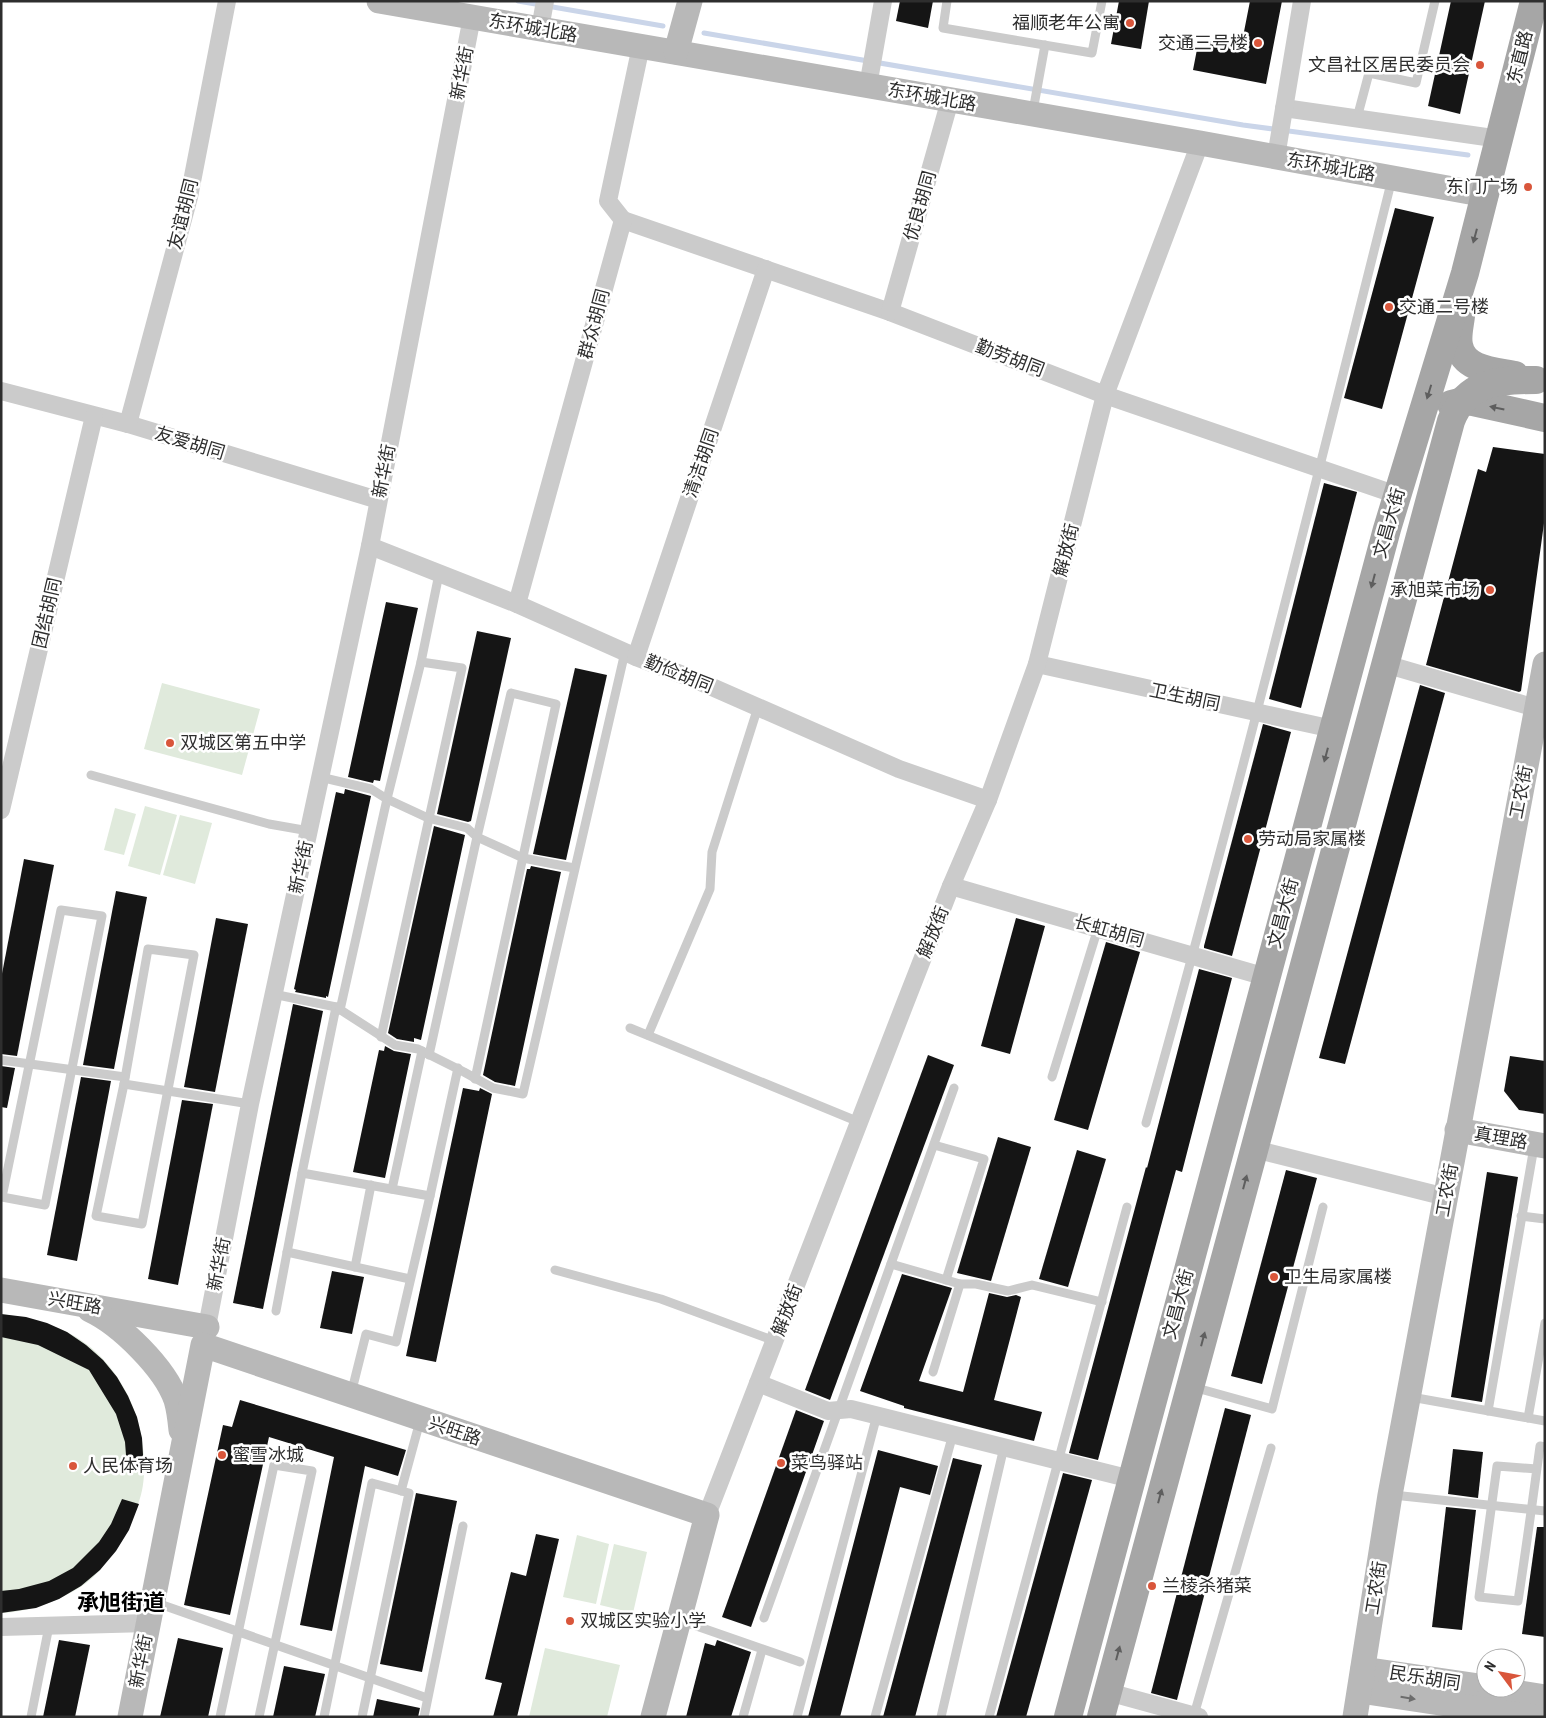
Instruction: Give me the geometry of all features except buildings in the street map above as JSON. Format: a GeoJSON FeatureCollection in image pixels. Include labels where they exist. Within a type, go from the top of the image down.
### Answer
{"type":"FeatureCollection","features":[{"type":"Feature","properties":{"kind":"main road","name":"东环城北路"},"geometry":{"type":"LineString","coordinates":[[378,1],[419,5],[472,17],[543,14],[641,46],[676,52],[871,70],[950,100],[1034,105],[1200,143],[1280,131],[1392,178],[1489,183]]}},
{"type":"Feature","properties":{"kind":"main road"},"geometry":{"type":"LineString","coordinates":[[676,52],[690,1]]}},
{"type":"Feature","properties":{"kind":"main road","name":"东直路"},"geometry":{"type":"LineString","coordinates":[[1506,112],[1534,1]]}},
{"type":"Feature","properties":{"kind":"main road","name":"文昌大街"},"geometry":{"type":"LineString","coordinates":[[1068,1717],[1387,529],[1465,273],[1506,112]]}},
{"type":"Feature","properties":{"kind":"main road"},"geometry":{"type":"LineString","coordinates":[[1465,273],[1458,343],[1461,352],[1473,365],[1540,381]]}},
{"type":"Feature","properties":{"kind":"main road"},"geometry":{"type":"LineString","coordinates":[[1463,401],[1474,390],[1486,384],[1500,381],[1540,381]]}},
{"type":"Feature","properties":{"kind":"main road"},"geometry":{"type":"LineString","coordinates":[[1387,529],[1437,416],[1444,408],[1453,403],[1463,401],[1545,418]]}},
{"type":"Feature","properties":{"kind":"main road","name":"文昌大街"},"geometry":{"type":"LineString","coordinates":[[1104,1704],[1442,453],[1455,410],[1463,401]]}},
{"type":"Feature","properties":{"kind":"main road","name":"工农街"},"geometry":{"type":"LineString","coordinates":[[1354,1717],[1390,1495],[1545,664]]}},
{"type":"Feature","properties":{"kind":"main road","name":"真理路"},"geometry":{"type":"LineString","coordinates":[[1457,1130],[1539,1145]]}},
{"type":"Feature","properties":{"kind":"main road","name":"兴旺路"},"geometry":{"type":"LineString","coordinates":[[1,1290],[74,1303],[205,1336],[351,1396],[707,1515]]}},
{"type":"Feature","properties":{"kind":"main road"},"geometry":{"type":"LineString","coordinates":[[74,1303],[94,1312],[113,1324],[152,1360],[176,1398],[180,1417],[182,1453]]}},
{"type":"Feature","properties":{"kind":"main road","name":"新华街"},"geometry":{"type":"LineString","coordinates":[[130,1717],[205,1336]]}},
{"type":"Feature","properties":{"kind":"main road","name":"解放街"},"geometry":{"type":"LineString","coordinates":[[653,1717],[707,1515]]}},
{"type":"Feature","properties":{"kind":"main road","name":"民乐胡同"},"geometry":{"type":"LineString","coordinates":[[1361,1680],[1476,1687]]}},
{"type":"Feature","properties":{"kind":"main road","name":"民乐胡同"},"geometry":{"type":"LineString","coordinates":[[1361,1680],[1534,1717]]}},
{"type":"Feature","properties":{"kind":"main road","name":"民乐胡同"},"geometry":{"type":"LineString","coordinates":[[1526,1693],[1545,1696]]}},
{"type":"Feature","properties":{"kind":"street","name":"友谊胡同"},"geometry":{"type":"LineString","coordinates":[[128,424],[189,197],[227,1]]}},
{"type":"Feature","properties":{"kind":"street"},"geometry":{"type":"LineString","coordinates":[[871,70],[883,1]]}},
{"type":"Feature","properties":{"kind":"street"},"geometry":{"type":"LineString","coordinates":[[1302,1],[1280,131],[1357,118],[1500,140]]}},
{"type":"Feature","properties":{"kind":"street","name":"新华街"},"geometry":{"type":"LineString","coordinates":[[205,1336],[250,1104],[370,546],[472,17]]}},
{"type":"Feature","properties":{"kind":"street"},"geometry":{"type":"LineString","coordinates":[[623,220],[608,201],[641,46]]}},
{"type":"Feature","properties":{"kind":"street","name":"优良胡同"},"geometry":{"type":"LineString","coordinates":[[890,312],[950,100]]}},
{"type":"Feature","properties":{"kind":"street","name":"解放街"},"geometry":{"type":"LineString","coordinates":[[707,1515],[951,886],[988,800],[1037,664],[1106,396],[1200,143]]}},
{"type":"Feature","properties":{"kind":"street","name":"勤劳胡同"},"geometry":{"type":"LineString","coordinates":[[623,220],[890,312],[1106,396],[1397,495]]}},
{"type":"Feature","properties":{"kind":"street","name":"群众胡同"},"geometry":{"type":"LineString","coordinates":[[517,604],[623,220]]}},
{"type":"Feature","properties":{"kind":"street","name":"清洁胡同"},"geometry":{"type":"LineString","coordinates":[[630,654],[766,269]]}},
{"type":"Feature","properties":{"kind":"street","name":"友爱胡同"},"geometry":{"type":"LineString","coordinates":[[1,391],[128,424],[378,500]]}},
{"type":"Feature","properties":{"kind":"street","name":"团结胡同"},"geometry":{"type":"LineString","coordinates":[[1,810],[94,416]]}},
{"type":"Feature","properties":{"kind":"street","name":"勤俭胡同"},"geometry":{"type":"LineString","coordinates":[[370,546],[517,604],[899,769],[988,800]]}},
{"type":"Feature","properties":{"kind":"street","name":"卫生胡同"},"geometry":{"type":"LineString","coordinates":[[1037,664],[1333,729]]}},
{"type":"Feature","properties":{"kind":"street"},"geometry":{"type":"LineString","coordinates":[[1385,664],[1536,708]]}},
{"type":"Feature","properties":{"kind":"street","name":"长虹胡同"},"geometry":{"type":"LineString","coordinates":[[951,886],[1266,977]]}},
{"type":"Feature","properties":{"kind":"street"},"geometry":{"type":"LineString","coordinates":[[1254,1149],[1446,1197]]}},
{"type":"Feature","properties":{"kind":"street"},"geometry":{"type":"LineString","coordinates":[[758,1384],[828,1411],[850,1409],[877,1415],[1131,1479]]}},
{"type":"Feature","properties":{"kind":"street"},"geometry":{"type":"LineString","coordinates":[[1,1628],[49,1626],[150,1612]]}},
{"type":"Feature","properties":{"kind":"street"},"geometry":{"type":"LineString","coordinates":[[1104,1704],[1197,1716]]}},
{"type":"Feature","properties":{"kind":"lane"},"geometry":{"type":"LineString","coordinates":[[947,1],[943,28],[1092,54],[1102,1]]}},
{"type":"Feature","properties":{"kind":"lane"},"geometry":{"type":"LineString","coordinates":[[1357,118],[1369,73],[1416,82],[1435,1]]}},
{"type":"Feature","properties":{"kind":"lane"},"geometry":{"type":"LineString","coordinates":[[1034,105],[1045,45]]}},
{"type":"Feature","properties":{"kind":"lane"},"geometry":{"type":"LineString","coordinates":[[1146,1123],[1258,713],[1392,178]]}},
{"type":"Feature","properties":{"kind":"lane"},"geometry":{"type":"LineString","coordinates":[[276,1311],[302,1173],[338,1009],[439,574]]}},
{"type":"Feature","properties":{"kind":"lane"},"geometry":{"type":"LineString","coordinates":[[273,994],[338,1009],[394,1045],[426,1053],[458,1068],[493,1088],[523,1094],[574,868],[630,654]]}},
{"type":"Feature","properties":{"kind":"lane"},"geometry":{"type":"LineString","coordinates":[[381,1037],[462,668],[420,662]]}},
{"type":"Feature","properties":{"kind":"lane"},"geometry":{"type":"LineString","coordinates":[[392,1189],[511,693],[556,704],[475,1078]]}},
{"type":"Feature","properties":{"kind":"lane"},"geometry":{"type":"LineString","coordinates":[[648,1035],[710,889],[712,852],[758,707]]}},
{"type":"Feature","properties":{"kind":"lane"},"geometry":{"type":"LineString","coordinates":[[91,774],[269,824],[309,831]]}},
{"type":"Feature","properties":{"kind":"lane"},"geometry":{"type":"LineString","coordinates":[[320,777],[371,789],[387,799],[428,818],[467,828],[477,837],[523,858],[574,868]]}},
{"type":"Feature","properties":{"kind":"lane"},"geometry":{"type":"LineString","coordinates":[[61,910],[102,916],[45,1204],[2,1197],[29,1065],[61,910]]}},
{"type":"Feature","properties":{"kind":"lane"},"geometry":{"type":"LineString","coordinates":[[1052,1077],[1098,928]]}},
{"type":"Feature","properties":{"kind":"lane"},"geometry":{"type":"LineString","coordinates":[[148,949],[194,955],[142,1224],[96,1216],[125,1081],[148,949]]}},
{"type":"Feature","properties":{"kind":"lane"},"geometry":{"type":"LineString","coordinates":[[630,1028],[859,1122]]}},
{"type":"Feature","properties":{"kind":"lane"},"geometry":{"type":"LineString","coordinates":[[1,1060],[72,1070],[168,1092],[250,1104]]}},
{"type":"Feature","properties":{"kind":"lane"},"geometry":{"type":"LineString","coordinates":[[351,1396],[366,1334],[396,1342],[458,1068]]}},
{"type":"Feature","properties":{"kind":"lane"},"geometry":{"type":"LineString","coordinates":[[764,1618],[954,1088]]}},
{"type":"Feature","properties":{"kind":"lane"},"geometry":{"type":"LineString","coordinates":[[934,1145],[984,1159],[946,1280]]}},
{"type":"Feature","properties":{"kind":"lane"},"geometry":{"type":"LineString","coordinates":[[1488,1411],[1521,1216],[1539,1145]]}},
{"type":"Feature","properties":{"kind":"lane"},"geometry":{"type":"LineString","coordinates":[[302,1173],[430,1196]]}},
{"type":"Feature","properties":{"kind":"lane"},"geometry":{"type":"LineString","coordinates":[[355,1267],[371,1185]]}},
{"type":"Feature","properties":{"kind":"lane"},"geometry":{"type":"LineString","coordinates":[[989,1717],[1127,1207]]}},
{"type":"Feature","properties":{"kind":"lane"},"geometry":{"type":"LineString","coordinates":[[1190,1386],[1272,1409],[1323,1207]]}},
{"type":"Feature","properties":{"kind":"lane"},"geometry":{"type":"LineString","coordinates":[[1521,1216],[1545,1219]]}},
{"type":"Feature","properties":{"kind":"lane"},"geometry":{"type":"LineString","coordinates":[[287,1252],[410,1278]]}},
{"type":"Feature","properties":{"kind":"lane"},"geometry":{"type":"LineString","coordinates":[[891,1264],[960,1284],[976,1284],[1008,1291],[1032,1285],[1102,1302]]}},
{"type":"Feature","properties":{"kind":"lane"},"geometry":{"type":"LineString","coordinates":[[555,1270],[661,1299],[775,1341]]}},
{"type":"Feature","properties":{"kind":"lane"},"geometry":{"type":"LineString","coordinates":[[933,1372],[960,1284]]}},
{"type":"Feature","properties":{"kind":"lane"},"geometry":{"type":"LineString","coordinates":[[1528,1418],[1545,1323]]}},
{"type":"Feature","properties":{"kind":"lane"},"geometry":{"type":"LineString","coordinates":[[1408,1397],[1545,1420]]}},
{"type":"Feature","properties":{"kind":"lane"},"geometry":{"type":"LineString","coordinates":[[797,1717],[877,1415]]}},
{"type":"Feature","properties":{"kind":"lane"},"geometry":{"type":"LineString","coordinates":[[401,1491],[420,1419]]}},
{"type":"Feature","properties":{"kind":"lane"},"geometry":{"type":"LineString","coordinates":[[875,1717],[953,1434]]}},
{"type":"Feature","properties":{"kind":"lane"},"geometry":{"type":"LineString","coordinates":[[1537,1470],[1497,1466],[1480,1597],[1518,1601],[1532,1510],[1537,1470],[1540,1446],[1545,1446]]}},
{"type":"Feature","properties":{"kind":"lane"},"geometry":{"type":"LineString","coordinates":[[941,1717],[1004,1447]]}},
{"type":"Feature","properties":{"kind":"lane"},"geometry":{"type":"LineString","coordinates":[[1197,1716],[1271,1448]]}},
{"type":"Feature","properties":{"kind":"lane"},"geometry":{"type":"LineString","coordinates":[[220,1717],[274,1466],[312,1471],[259,1717]]}},
{"type":"Feature","properties":{"kind":"lane"},"geometry":{"type":"LineString","coordinates":[[324,1717],[372,1483],[409,1493],[362,1717]]}},
{"type":"Feature","properties":{"kind":"lane"},"geometry":{"type":"LineString","coordinates":[[1390,1495],[1545,1511]]}},
{"type":"Feature","properties":{"kind":"lane"},"geometry":{"type":"LineString","coordinates":[[424,1717],[463,1526]]}},
{"type":"Feature","properties":{"kind":"lane"},"geometry":{"type":"LineString","coordinates":[[150,1612],[238,1632],[428,1698]]}},
{"type":"Feature","properties":{"kind":"lane"},"geometry":{"type":"LineString","coordinates":[[679,1620],[800,1662]]}},
{"type":"Feature","properties":{"kind":"lane"},"geometry":{"type":"LineString","coordinates":[[31,1717],[49,1626]]}},
{"type":"Feature","properties":{"kind":"lane"},"geometry":{"type":"LineString","coordinates":[[743,1717],[762,1650]]}},
{"type":"Feature","properties":{"kind":"green space"},"geometry":{"type":"Polygon","coordinates":[[[162,683],[260,709],[242,775],[144,749],[162,683]]]}},
{"type":"Feature","properties":{"kind":"green space"},"geometry":{"type":"Polygon","coordinates":[[[145,806],[177,815],[160,875],[128,866],[145,806]]]}},
{"type":"Feature","properties":{"kind":"green space"},"geometry":{"type":"Polygon","coordinates":[[[115,808],[136,814],[124,855],[104,850],[115,808]]]}},
{"type":"Feature","properties":{"kind":"green space"},"geometry":{"type":"Polygon","coordinates":[[[180,815],[212,823],[195,884],[163,875],[180,815]]]}},
{"type":"Feature","properties":{"kind":"green space","name":"人民体育场"},"geometry":{"type":"Polygon","coordinates":[[[1,1314],[35,1320],[67,1332],[82,1341],[109,1366],[129,1397],[135,1413],[143,1448],[144,1469],[142,1491],[136,1509],[100,1570],[80,1587],[55,1600],[41,1606],[1,1613],[1,1314]]]}},
{"type":"Feature","properties":{"kind":"green space"},"geometry":{"type":"Polygon","coordinates":[[[577,1535],[609,1544],[596,1604],[563,1597],[577,1535]]]}},
{"type":"Feature","properties":{"kind":"green space"},"geometry":{"type":"Polygon","coordinates":[[[614,1544],[647,1552],[633,1613],[600,1605],[614,1544]]]}},
{"type":"Feature","properties":{"kind":"green space"},"geometry":{"type":"Polygon","coordinates":[[[545,1648],[620,1665],[607,1717],[529,1717],[545,1648]]]}},
{"type":"Feature","properties":{"kind":"waterway"},"geometry":{"type":"LineString","coordinates":[[518,1],[663,26]]}},
{"type":"Feature","properties":{"kind":"waterway"},"geometry":{"type":"LineString","coordinates":[[704,33],[1243,125],[1468,155]]}},
{"type":"Feature","properties":{"kind":"place","name":"福顺老年公寓"},"geometry":{"type":"Point","coordinates":[1130,23]}},
{"type":"Feature","properties":{"kind":"place","name":"交通三号楼"},"geometry":{"type":"Point","coordinates":[1258,43]}},
{"type":"Feature","properties":{"kind":"place","name":"文昌社区居民委员会"},"geometry":{"type":"Point","coordinates":[1480,65]}},
{"type":"Feature","properties":{"kind":"place","name":"东门广场"},"geometry":{"type":"Point","coordinates":[1528,187]}},
{"type":"Feature","properties":{"kind":"place","name":"交通二号楼"},"geometry":{"type":"Point","coordinates":[1389,307]}},
{"type":"Feature","properties":{"kind":"place","name":"承旭菜市场"},"geometry":{"type":"Point","coordinates":[1490,590]}},
{"type":"Feature","properties":{"kind":"place","name":"双城区第五中学"},"geometry":{"type":"Point","coordinates":[170,743]}},
{"type":"Feature","properties":{"kind":"place","name":"劳动局家属楼"},"geometry":{"type":"Point","coordinates":[1248,839]}},
{"type":"Feature","properties":{"kind":"place","name":"卫生局家属楼"},"geometry":{"type":"Point","coordinates":[1274,1277]}},
{"type":"Feature","properties":{"kind":"place","name":"蜜雪冰城"},"geometry":{"type":"Point","coordinates":[222,1455]}},
{"type":"Feature","properties":{"kind":"place","name":"菜鸟驿站"},"geometry":{"type":"Point","coordinates":[781,1463]}},
{"type":"Feature","properties":{"kind":"place","name":"人民体育场"},"geometry":{"type":"Point","coordinates":[73,1466]}},
{"type":"Feature","properties":{"kind":"place","name":"兰棱杀猪菜"},"geometry":{"type":"Point","coordinates":[1152,1586]}},
{"type":"Feature","properties":{"kind":"place","name":"双城区实验小学"},"geometry":{"type":"Point","coordinates":[570,1621]}},
{"type":"Feature","properties":{"kind":"district","name":"承旭街道"},"geometry":{"type":"Point","coordinates":[121,1602]}}]}
